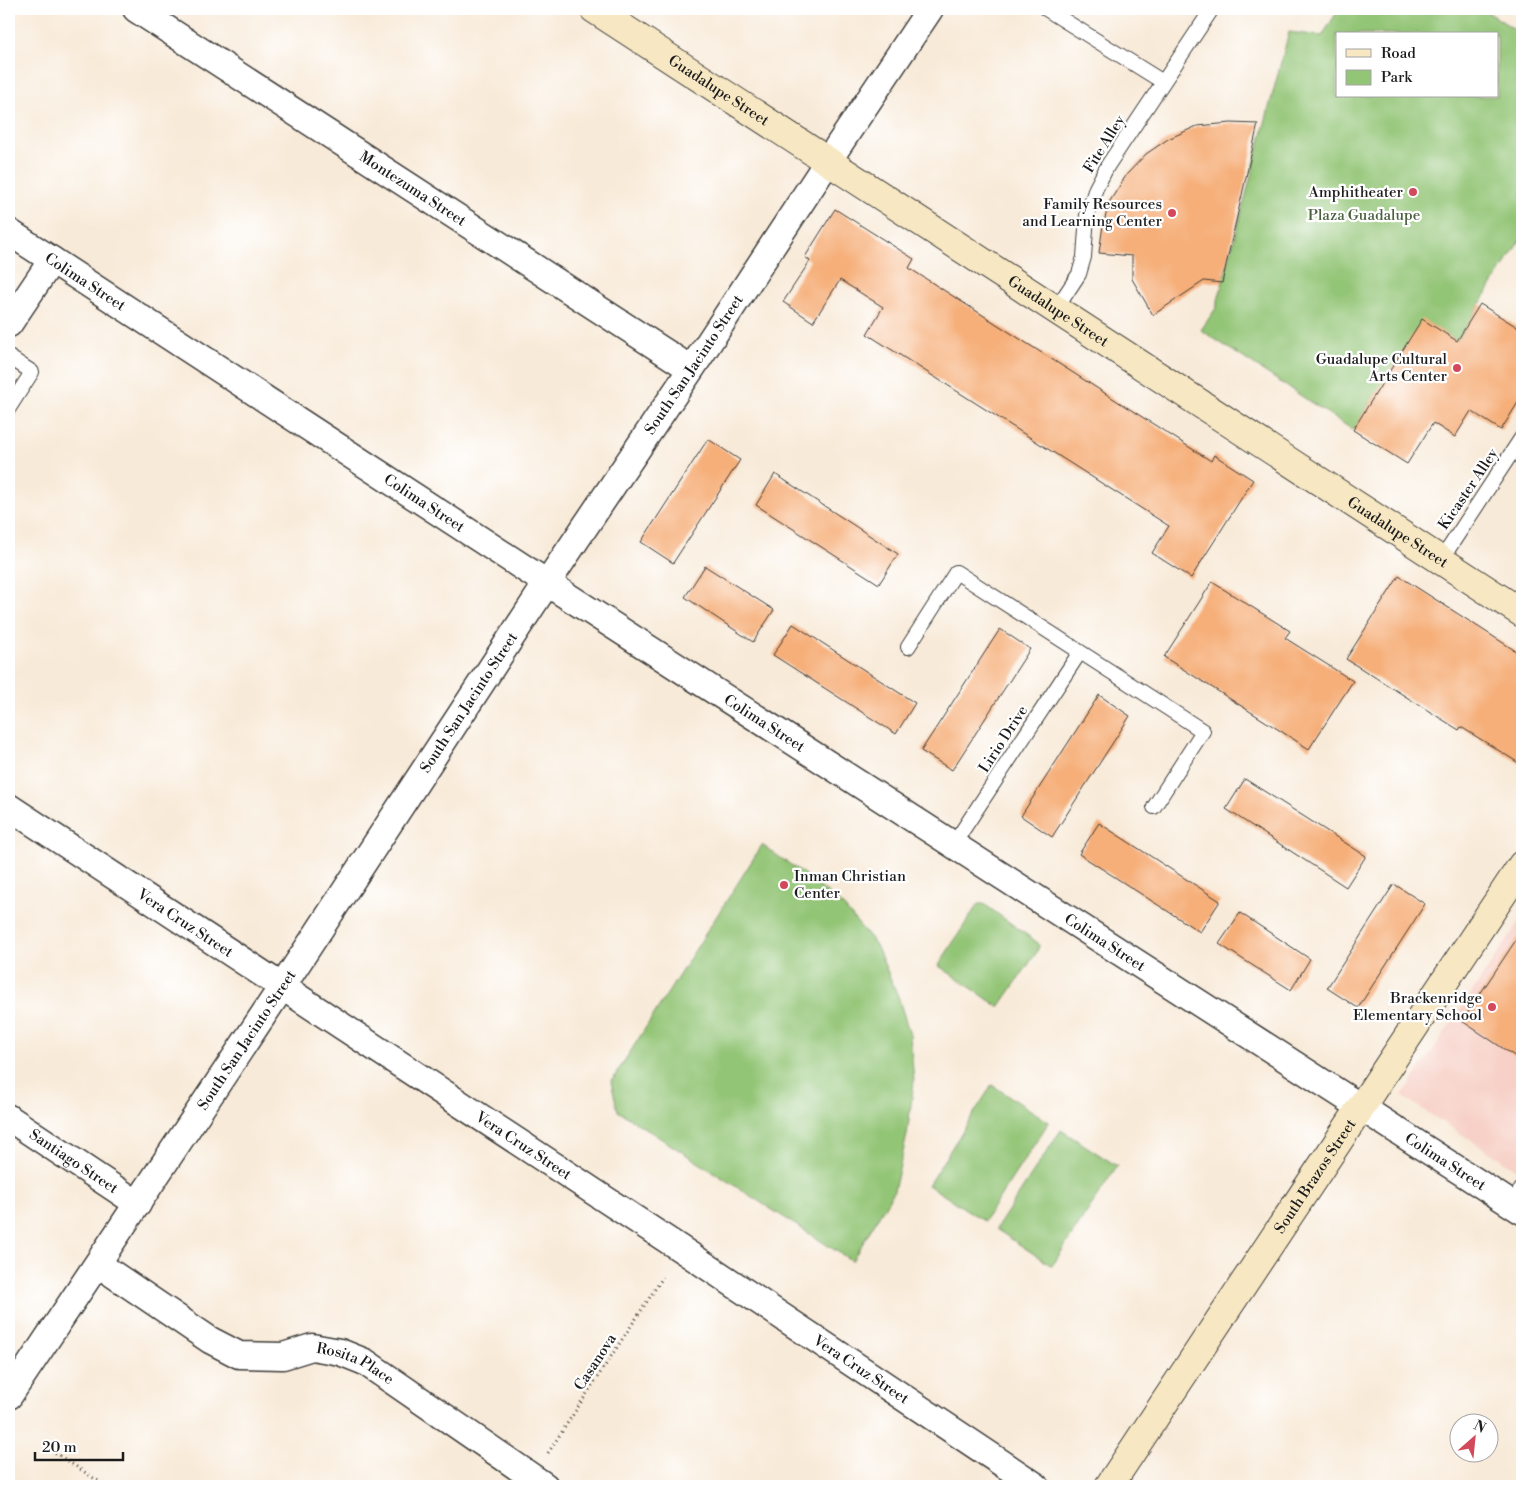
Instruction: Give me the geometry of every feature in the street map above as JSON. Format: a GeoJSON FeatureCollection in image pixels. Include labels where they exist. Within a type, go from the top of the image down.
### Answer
{"type":"FeatureCollection","features":[{"type":"Feature","properties":{"kind":"main road","name":"Guadalupe Street"},"geometry":{"type":"LineString","coordinates":[[594,9],[1522,613]]}},
{"type":"Feature","properties":{"kind":"main road","name":"South Brazos Street"},"geometry":{"type":"LineString","coordinates":[[1109,1486],[1522,865]]}},
{"type":"Feature","properties":{"kind":"street","name":"Montezuma Street"},"geometry":{"type":"LineString","coordinates":[[136,9],[691,369]]}},
{"type":"Feature","properties":{"kind":"street","name":"South San Jacinto Street"},"geometry":{"type":"LineString","coordinates":[[9,1396],[138,1204],[547,583],[930,9]]}},
{"type":"Feature","properties":{"kind":"street","name":"Colima Street"},"geometry":{"type":"LineString","coordinates":[[9,232],[547,583],[1362,1108],[1519,1201]]}},
{"type":"Feature","properties":{"kind":"street"},"geometry":{"type":"LineString","coordinates":[[9,324],[52,260]]}},
{"type":"Feature","properties":{"kind":"street","name":"Vera Cruz Street"},"geometry":{"type":"LineString","coordinates":[[9,807],[682,1250],[1036,1486]]}},
{"type":"Feature","properties":{"kind":"street","name":"Santiago Street"},"geometry":{"type":"LineString","coordinates":[[9,1118],[138,1204]]}},
{"type":"Feature","properties":{"kind":"street","name":"Rosita Place"},"geometry":{"type":"LineString","coordinates":[[98,1264],[210,1340],[239,1354],[283,1356],[312,1347],[340,1352],[366,1362],[545,1486]]}},
{"type":"Feature","properties":{"kind":"lane"},"geometry":{"type":"LineString","coordinates":[[1046,9],[1164,82]]}},
{"type":"Feature","properties":{"kind":"lane","name":"Fite Alley"},"geometry":{"type":"LineString","coordinates":[[1056,308],[1079,274],[1084,257],[1087,215],[1096,188],[1108,166],[1212,9]]}},
{"type":"Feature","properties":{"kind":"lane"},"geometry":{"type":"LineString","coordinates":[[9,358],[32,372],[9,408]]}},
{"type":"Feature","properties":{"kind":"lane","name":"Kicaster Alley"},"geometry":{"type":"LineString","coordinates":[[1441,560],[1522,437]]}},
{"type":"Feature","properties":{"kind":"lane"},"geometry":{"type":"LineString","coordinates":[[908,647],[956,572],[1203,731],[1154,807]]}},
{"type":"Feature","properties":{"kind":"lane","name":"Lirio Drive"},"geometry":{"type":"LineString","coordinates":[[953,845],[1080,652]]}},
{"type":"Feature","properties":{"kind":"path","name":"Casanova"},"geometry":{"type":"LineString","coordinates":[[544,1458],[561,1435],[663,1277]]}},
{"type":"Feature","properties":{"kind":"path"},"geometry":{"type":"LineString","coordinates":[[51,1450],[106,1486]]}},
{"type":"Feature","properties":{"kind":"shaded area","name":"Brackenridge Elementary School"},"geometry":{"type":"Polygon","coordinates":[[[1522,918],[1522,1173],[1402,1096],[1522,918]]]}},
{"type":"Feature","properties":{"kind":"green space","name":"Plaza Guadalupe"},"geometry":{"type":"Polygon","coordinates":[[[1339,9],[1483,9],[1522,34],[1522,237],[1457,341],[1422,320],[1353,430],[1201,330],[1216,308],[1289,32],[1322,36],[1339,9]]]}},
{"type":"Feature","properties":{"kind":"green space"},"geometry":{"type":"Polygon","coordinates":[[[762,845],[804,874],[843,906],[876,945],[898,996],[910,1035],[914,1081],[907,1135],[894,1191],[852,1261],[618,1111],[611,1082],[762,845]]]}},
{"type":"Feature","properties":{"kind":"green space"},"geometry":{"type":"Polygon","coordinates":[[[978,904],[984,904],[1038,943],[1039,946],[1037,952],[999,1007],[939,966],[978,904]]]}},
{"type":"Feature","properties":{"kind":"green space"},"geometry":{"type":"Polygon","coordinates":[[[992,1085],[1049,1122],[984,1221],[928,1185],[992,1085]]]}},
{"type":"Feature","properties":{"kind":"green space"},"geometry":{"type":"Polygon","coordinates":[[[1061,1130],[1117,1166],[1052,1266],[996,1229],[1061,1130]]]}},
{"type":"Feature","properties":{"kind":"building","name":"Family Resources and Learning Center"},"geometry":{"type":"Polygon","coordinates":[[[1231,123],[1258,124],[1222,283],[1204,281],[1153,315],[1132,279],[1132,256],[1099,253],[1103,225],[1110,201],[1127,174],[1146,154],[1168,139],[1197,126],[1231,123]]]}},
{"type":"Feature","properties":{"kind":"building"},"geometry":{"type":"Polygon","coordinates":[[[835,209],[914,259],[909,268],[1211,461],[1214,455],[1253,480],[1191,578],[1152,553],[1169,526],[867,334],[883,307],[840,280],[813,322],[783,302],[810,261],[805,257],[835,209]]]}},
{"type":"Feature","properties":{"kind":"building","name":"Guadalupe Cultural Arts Center"},"geometry":{"type":"Polygon","coordinates":[[[1480,304],[1522,330],[1522,396],[1501,430],[1471,411],[1455,437],[1433,423],[1407,464],[1353,430],[1422,319],[1457,341],[1480,304]]]}},
{"type":"Feature","properties":{"kind":"building"},"geometry":{"type":"Polygon","coordinates":[[[708,439],[740,460],[673,563],[641,542],[708,439]]]}},
{"type":"Feature","properties":{"kind":"building"},"geometry":{"type":"Polygon","coordinates":[[[775,474],[898,554],[879,584],[756,505],[775,474]]]}},
{"type":"Feature","properties":{"kind":"building"},"geometry":{"type":"Polygon","coordinates":[[[705,566],[774,610],[753,642],[685,597],[705,566]]]}},
{"type":"Feature","properties":{"kind":"building"},"geometry":{"type":"Polygon","coordinates":[[[1399,576],[1522,655],[1522,765],[1461,727],[1459,730],[1346,659],[1399,576]]]}},
{"type":"Feature","properties":{"kind":"building"},"geometry":{"type":"Polygon","coordinates":[[[1212,582],[1290,631],[1285,638],[1353,681],[1309,749],[1164,657],[1212,582]]]}},
{"type":"Feature","properties":{"kind":"building"},"geometry":{"type":"Polygon","coordinates":[[[793,624],[915,703],[896,734],[773,655],[793,624]]]}},
{"type":"Feature","properties":{"kind":"building"},"geometry":{"type":"Polygon","coordinates":[[[1000,629],[1030,649],[952,770],[921,751],[1000,629]]]}},
{"type":"Feature","properties":{"kind":"building"},"geometry":{"type":"Polygon","coordinates":[[[1099,695],[1130,716],[1052,837],[1021,816],[1099,695]]]}},
{"type":"Feature","properties":{"kind":"building"},"geometry":{"type":"Polygon","coordinates":[[[1245,779],[1366,856],[1346,887],[1226,809],[1245,779]]]}},
{"type":"Feature","properties":{"kind":"building"},"geometry":{"type":"Polygon","coordinates":[[[1099,823],[1220,901],[1200,932],[1079,854],[1099,823]]]}},
{"type":"Feature","properties":{"kind":"building"},"geometry":{"type":"Polygon","coordinates":[[[1394,884],[1425,904],[1358,1008],[1327,988],[1394,884]]]}},
{"type":"Feature","properties":{"kind":"building"},"geometry":{"type":"Polygon","coordinates":[[[1240,913],[1310,959],[1291,990],[1219,944],[1240,913]]]}},
{"type":"Feature","properties":{"kind":"building"},"geometry":{"type":"Polygon","coordinates":[[[1522,931],[1522,1061],[1462,1021],[1522,931]]]}},
{"type":"Feature","properties":{"kind":"place","name":"Amphitheater"},"geometry":{"type":"Point","coordinates":[1413,192]}},
{"type":"Feature","properties":{"kind":"place","name":"Family Resources and Learning Center"},"geometry":{"type":"Point","coordinates":[1172,213]}},
{"type":"Feature","properties":{"kind":"place","name":"Guadalupe Cultural Arts Center"},"geometry":{"type":"Point","coordinates":[1457,368]}},
{"type":"Feature","properties":{"kind":"place","name":"Inman Christian Center"},"geometry":{"type":"Point","coordinates":[784,885]}},
{"type":"Feature","properties":{"kind":"place","name":"Brackenridge Elementary School"},"geometry":{"type":"Point","coordinates":[1492,1007]}}]}
